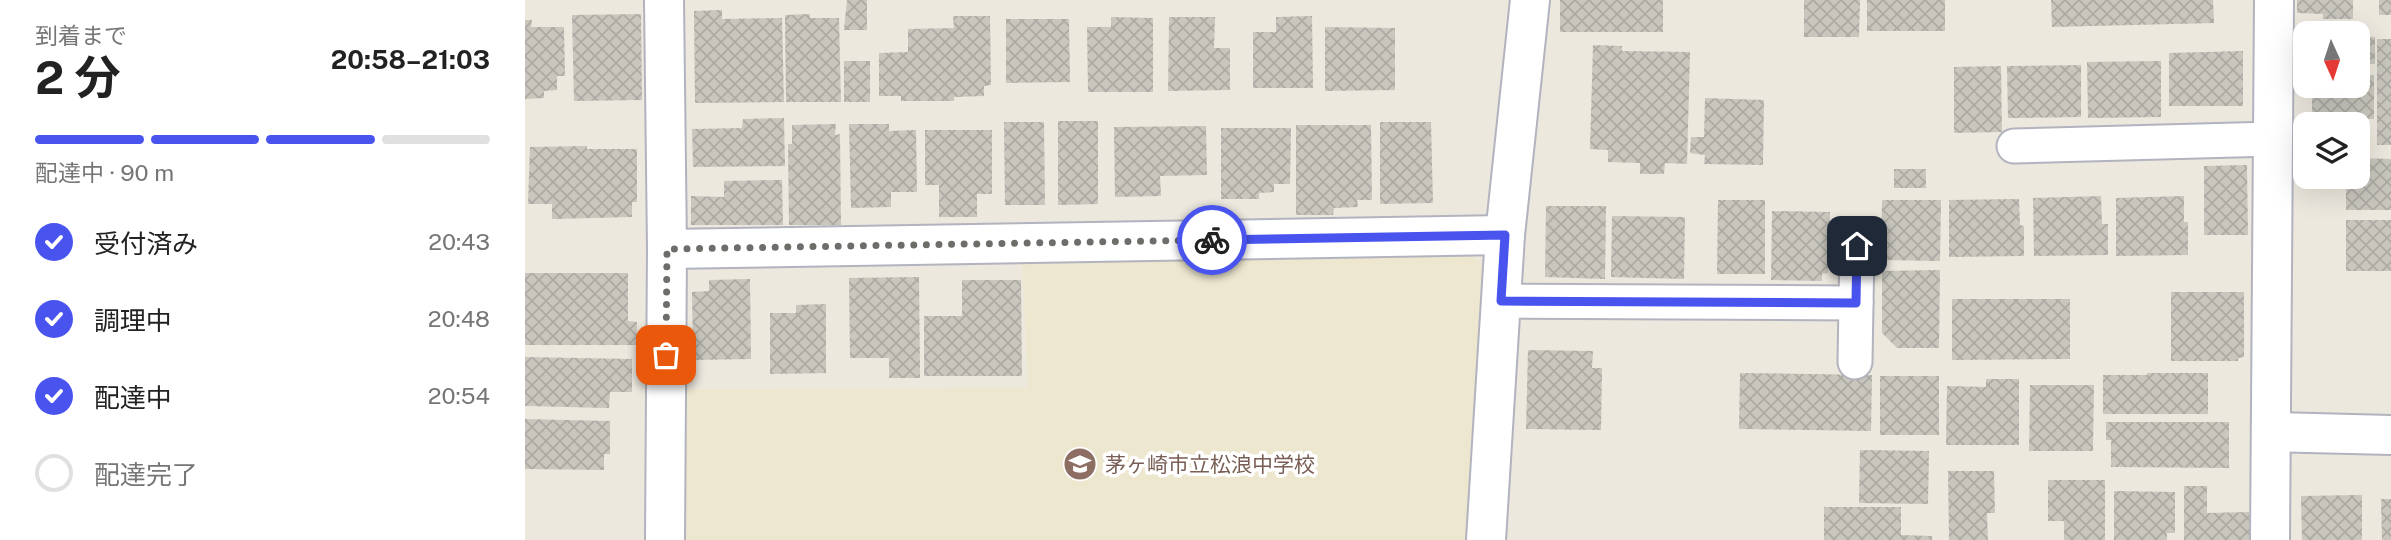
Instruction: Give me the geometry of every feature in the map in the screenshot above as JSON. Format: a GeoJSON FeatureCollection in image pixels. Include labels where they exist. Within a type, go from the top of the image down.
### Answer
{"type":"FeatureCollection","features":[{"type":"Feature","properties":{"kind":"street"},"geometry":{"type":"LineString","coordinates":[[664,0],[667,249],[665,540]]}},
{"type":"Feature","properties":{"kind":"street"},"geometry":{"type":"LineString","coordinates":[[1486,540],[1505,235],[1530,0]]}},
{"type":"Feature","properties":{"kind":"street"},"geometry":{"type":"LineString","coordinates":[[2270,540],[2274,0]]}},
{"type":"Feature","properties":{"kind":"street"},"geometry":{"type":"LineString","coordinates":[[667,249],[1505,235]]}},
{"type":"Feature","properties":{"kind":"street"},"geometry":{"type":"LineString","coordinates":[[2270,432],[2391,435]]}},
{"type":"Feature","properties":{"kind":"lane"},"geometry":{"type":"LineString","coordinates":[[2014,146],[2273,139]]}},
{"type":"Feature","properties":{"kind":"lane"},"geometry":{"type":"LineString","coordinates":[[1855,362],[1857,246]]}},
{"type":"Feature","properties":{"kind":"lane"},"geometry":{"type":"LineString","coordinates":[[1501,301],[1856,303]]}},
{"type":"Feature","properties":{"kind":"shaded area","name":"茅ヶ崎市立松浪中学校"},"geometry":{"type":"Polygon","coordinates":[[[1464,248],[1483,265],[1470,540],[686,540],[686,389],[1028,388],[1022,261],[1464,248]]]}},
{"type":"Feature","properties":{"kind":"building"},"geometry":{"type":"Polygon","coordinates":[[[847,0],[867,0],[867,30],[844,30],[847,0]]]}},
{"type":"Feature","properties":{"kind":"building"},"geometry":{"type":"Polygon","coordinates":[[[1560,0],[1663,0],[1663,32],[1560,32],[1560,0]]]}},
{"type":"Feature","properties":{"kind":"building"},"geometry":{"type":"Polygon","coordinates":[[[1804,0],[1860,0],[1859,37],[1804,37],[1804,0]]]}},
{"type":"Feature","properties":{"kind":"building"},"geometry":{"type":"Polygon","coordinates":[[[1867,0],[1945,0],[1945,31],[1867,31],[1867,0]]]}},
{"type":"Feature","properties":{"kind":"building"},"geometry":{"type":"Polygon","coordinates":[[[2051,0],[2213,0],[2214,23],[2052,27],[2051,0]]]}},
{"type":"Feature","properties":{"kind":"building"},"geometry":{"type":"Polygon","coordinates":[[[2297,0],[2353,0],[2353,19],[2323,19],[2323,14],[2297,13],[2297,0]]]}},
{"type":"Feature","properties":{"kind":"building"},"geometry":{"type":"Polygon","coordinates":[[[2379,0],[2391,0],[2391,15],[2379,15],[2379,0]]]}},
{"type":"Feature","properties":{"kind":"building"},"geometry":{"type":"Polygon","coordinates":[[[722,10],[722,19],[782,18],[784,102],[695,103],[694,11],[722,10]]]}},
{"type":"Feature","properties":{"kind":"building"},"geometry":{"type":"Polygon","coordinates":[[[641,14],[642,100],[574,101],[572,15],[641,14]]]}},
{"type":"Feature","properties":{"kind":"building"},"geometry":{"type":"Polygon","coordinates":[[[810,14],[810,18],[839,18],[841,102],[786,102],[785,15],[810,14]]]}},
{"type":"Feature","properties":{"kind":"building"},"geometry":{"type":"Polygon","coordinates":[[[953,16],[990,16],[991,85],[984,86],[984,96],[954,97],[954,101],[901,101],[901,96],[879,96],[879,53],[908,52],[908,29],[954,28],[953,16]]]}},
{"type":"Feature","properties":{"kind":"building"},"geometry":{"type":"Polygon","coordinates":[[[1312,16],[1313,88],[1253,88],[1253,32],[1276,32],[1276,17],[1312,16]]]}},
{"type":"Feature","properties":{"kind":"building"},"geometry":{"type":"Polygon","coordinates":[[[1111,17],[1153,18],[1153,92],[1088,92],[1087,27],[1111,27],[1111,17]]]}},
{"type":"Feature","properties":{"kind":"building"},"geometry":{"type":"Polygon","coordinates":[[[1169,17],[1215,17],[1214,48],[1230,48],[1230,90],[1168,91],[1169,17]]]}},
{"type":"Feature","properties":{"kind":"building"},"geometry":{"type":"Polygon","coordinates":[[[1006,19],[1069,19],[1070,82],[1006,83],[1006,19]]]}},
{"type":"Feature","properties":{"kind":"building"},"geometry":{"type":"Polygon","coordinates":[[[525,20],[532,20],[531,27],[564,27],[565,76],[557,76],[557,90],[544,91],[544,98],[525,99],[525,20]]]}},
{"type":"Feature","properties":{"kind":"building"},"geometry":{"type":"Polygon","coordinates":[[[1325,27],[1395,28],[1395,90],[1325,91],[1325,27]]]}},
{"type":"Feature","properties":{"kind":"building"},"geometry":{"type":"Polygon","coordinates":[[[2370,37],[2375,37],[2375,64],[2370,64],[2370,37]]]}},
{"type":"Feature","properties":{"kind":"building"},"geometry":{"type":"Polygon","coordinates":[[[2377,39],[2391,39],[2391,145],[2377,145],[2377,39]]]}},
{"type":"Feature","properties":{"kind":"building"},"geometry":{"type":"Polygon","coordinates":[[[1593,45],[1622,46],[1622,51],[1690,52],[1687,164],[1665,163],[1664,174],[1640,174],[1640,163],[1608,162],[1608,150],[1590,149],[1593,45]]]}},
{"type":"Feature","properties":{"kind":"building"},"geometry":{"type":"Polygon","coordinates":[[[2243,51],[2243,106],[2169,106],[2169,53],[2243,51]]]}},
{"type":"Feature","properties":{"kind":"building"},"geometry":{"type":"Polygon","coordinates":[[[844,61],[870,61],[870,102],[844,102],[844,61]]]}},
{"type":"Feature","properties":{"kind":"building"},"geometry":{"type":"Polygon","coordinates":[[[2161,61],[2161,117],[2088,118],[2087,62],[2161,61]]]}},
{"type":"Feature","properties":{"kind":"building"},"geometry":{"type":"Polygon","coordinates":[[[2081,65],[2081,117],[2008,118],[2007,66],[2081,65]]]}},
{"type":"Feature","properties":{"kind":"building"},"geometry":{"type":"Polygon","coordinates":[[[2001,66],[2002,132],[1954,133],[1954,67],[2001,66]]]}},
{"type":"Feature","properties":{"kind":"building"},"geometry":{"type":"Polygon","coordinates":[[[2370,75],[2374,75],[2374,119],[2370,119],[2370,112],[2312,112],[2312,98],[2370,98],[2370,75]]]}},
{"type":"Feature","properties":{"kind":"building"},"geometry":{"type":"Polygon","coordinates":[[[1705,98],[1764,100],[1763,165],[1704,164],[1705,155],[1690,153],[1691,137],[1704,137],[1705,98]]]}},
{"type":"Feature","properties":{"kind":"building"},"geometry":{"type":"Polygon","coordinates":[[[784,118],[785,166],[693,167],[692,129],[742,128],[743,119],[784,118]]]}},
{"type":"Feature","properties":{"kind":"building"},"geometry":{"type":"Polygon","coordinates":[[[1058,121],[1098,121],[1098,204],[1058,205],[1058,121]]]}},
{"type":"Feature","properties":{"kind":"building"},"geometry":{"type":"Polygon","coordinates":[[[1004,122],[1044,122],[1045,205],[1005,205],[1004,122]]]}},
{"type":"Feature","properties":{"kind":"building"},"geometry":{"type":"Polygon","coordinates":[[[1380,122],[1431,122],[1433,203],[1380,204],[1380,122]]]}},
{"type":"Feature","properties":{"kind":"building"},"geometry":{"type":"Polygon","coordinates":[[[836,124],[835,135],[840,134],[841,225],[789,225],[788,144],[792,144],[792,125],[836,124]]]}},
{"type":"Feature","properties":{"kind":"building"},"geometry":{"type":"Polygon","coordinates":[[[849,124],[889,124],[889,131],[916,130],[917,192],[891,192],[891,207],[851,208],[849,124]]]}},
{"type":"Feature","properties":{"kind":"building"},"geometry":{"type":"Polygon","coordinates":[[[1296,125],[1371,125],[1372,200],[1357,200],[1358,207],[1334,208],[1333,215],[1296,215],[1296,125]]]}},
{"type":"Feature","properties":{"kind":"building"},"geometry":{"type":"Polygon","coordinates":[[[1206,126],[1207,175],[1160,176],[1161,196],[1115,197],[1114,127],[1206,126]]]}},
{"type":"Feature","properties":{"kind":"building"},"geometry":{"type":"Polygon","coordinates":[[[1221,128],[1291,128],[1290,184],[1274,184],[1274,192],[1259,193],[1259,199],[1221,199],[1221,128]]]}},
{"type":"Feature","properties":{"kind":"building"},"geometry":{"type":"Polygon","coordinates":[[[925,130],[992,130],[992,194],[977,194],[977,217],[939,217],[939,185],[925,185],[925,130]]]}},
{"type":"Feature","properties":{"kind":"building"},"geometry":{"type":"Polygon","coordinates":[[[587,146],[587,149],[637,149],[637,202],[632,202],[632,217],[552,219],[552,204],[528,204],[530,147],[587,146]]]}},
{"type":"Feature","properties":{"kind":"building"},"geometry":{"type":"Polygon","coordinates":[[[2370,158],[2391,159],[2391,210],[2346,210],[2346,189],[2370,189],[2370,158]]]}},
{"type":"Feature","properties":{"kind":"building"},"geometry":{"type":"Polygon","coordinates":[[[2247,165],[2248,235],[2204,235],[2204,166],[2247,165]]]}},
{"type":"Feature","properties":{"kind":"building"},"geometry":{"type":"Polygon","coordinates":[[[1894,169],[1926,169],[1926,188],[1894,188],[1894,169]]]}},
{"type":"Feature","properties":{"kind":"building"},"geometry":{"type":"Polygon","coordinates":[[[782,180],[783,225],[691,225],[691,196],[724,197],[724,181],[782,180]]]}},
{"type":"Feature","properties":{"kind":"building"},"geometry":{"type":"Polygon","coordinates":[[[2101,196],[2102,224],[2108,224],[2108,255],[2034,256],[2033,198],[2101,196]]]}},
{"type":"Feature","properties":{"kind":"building"},"geometry":{"type":"Polygon","coordinates":[[[2184,196],[2184,222],[2188,222],[2188,255],[2116,256],[2116,198],[2184,196]]]}},
{"type":"Feature","properties":{"kind":"building"},"geometry":{"type":"Polygon","coordinates":[[[2019,199],[2020,225],[2024,226],[2024,256],[1949,257],[1949,200],[2019,199]]]}},
{"type":"Feature","properties":{"kind":"building"},"geometry":{"type":"Polygon","coordinates":[[[1718,200],[1765,200],[1765,274],[1717,274],[1718,200]]]}},
{"type":"Feature","properties":{"kind":"building"},"geometry":{"type":"Polygon","coordinates":[[[1882,200],[1941,200],[1940,261],[1881,260],[1882,200]]]}},
{"type":"Feature","properties":{"kind":"building"},"geometry":{"type":"Polygon","coordinates":[[[1546,206],[1606,206],[1605,279],[1545,277],[1546,206]]]}},
{"type":"Feature","properties":{"kind":"building"},"geometry":{"type":"Polygon","coordinates":[[[1772,211],[1830,212],[1828,273],[1822,274],[1822,281],[1771,280],[1772,211]]]}},
{"type":"Feature","properties":{"kind":"building"},"geometry":{"type":"Polygon","coordinates":[[[1612,216],[1685,217],[1684,279],[1611,277],[1612,216]]]}},
{"type":"Feature","properties":{"kind":"building"},"geometry":{"type":"Polygon","coordinates":[[[2346,220],[2391,220],[2391,271],[2346,271],[2346,220]]]}},
{"type":"Feature","properties":{"kind":"building"},"geometry":{"type":"Polygon","coordinates":[[[1940,270],[1939,348],[1897,348],[1882,333],[1882,271],[1940,270]]]}},
{"type":"Feature","properties":{"kind":"building"},"geometry":{"type":"Polygon","coordinates":[[[525,273],[628,273],[628,321],[637,322],[637,345],[525,345],[525,273]]]}},
{"type":"Feature","properties":{"kind":"building"},"geometry":{"type":"Polygon","coordinates":[[[919,277],[920,378],[889,378],[889,358],[850,358],[849,278],[919,277]]]}},
{"type":"Feature","properties":{"kind":"building"},"geometry":{"type":"Polygon","coordinates":[[[750,279],[751,359],[693,360],[692,292],[709,291],[709,280],[750,279]]]}},
{"type":"Feature","properties":{"kind":"building"},"geometry":{"type":"Polygon","coordinates":[[[962,280],[1021,280],[1022,376],[924,376],[924,316],[962,316],[962,280]]]}},
{"type":"Feature","properties":{"kind":"building"},"geometry":{"type":"Polygon","coordinates":[[[2171,292],[2244,292],[2244,357],[2238,358],[2238,361],[2171,361],[2171,292]]]}},
{"type":"Feature","properties":{"kind":"building"},"geometry":{"type":"Polygon","coordinates":[[[1952,299],[2070,299],[2070,359],[1952,360],[1952,299]]]}},
{"type":"Feature","properties":{"kind":"building"},"geometry":{"type":"Polygon","coordinates":[[[826,304],[826,373],[770,374],[770,313],[796,313],[796,305],[826,304]]]}},
{"type":"Feature","properties":{"kind":"building"},"geometry":{"type":"Polygon","coordinates":[[[1528,350],[1593,351],[1592,368],[1602,368],[1601,430],[1526,429],[1528,350]]]}},
{"type":"Feature","properties":{"kind":"building"},"geometry":{"type":"Polygon","coordinates":[[[525,357],[632,359],[632,392],[610,392],[609,408],[525,406],[525,357]]]}},
{"type":"Feature","properties":{"kind":"building"},"geometry":{"type":"Polygon","coordinates":[[[1740,373],[1872,375],[1871,431],[1739,429],[1740,373]]]}},
{"type":"Feature","properties":{"kind":"building"},"geometry":{"type":"Polygon","coordinates":[[[2208,373],[2208,414],[2103,414],[2103,375],[2208,373]]]}},
{"type":"Feature","properties":{"kind":"building"},"geometry":{"type":"Polygon","coordinates":[[[1880,376],[1939,376],[1939,435],[1880,435],[1880,376]]]}},
{"type":"Feature","properties":{"kind":"building"},"geometry":{"type":"Polygon","coordinates":[[[1986,379],[2019,379],[2019,445],[1946,445],[1947,386],[1986,387],[1986,379]]]}},
{"type":"Feature","properties":{"kind":"building"},"geometry":{"type":"Polygon","coordinates":[[[2030,385],[2094,385],[2093,451],[2029,451],[2030,385]]]}},
{"type":"Feature","properties":{"kind":"building"},"geometry":{"type":"Polygon","coordinates":[[[525,419],[610,421],[610,454],[604,454],[604,470],[525,469],[525,419]]]}},
{"type":"Feature","properties":{"kind":"building"},"geometry":{"type":"Polygon","coordinates":[[[2106,422],[2229,422],[2229,468],[2111,467],[2111,440],[2106,440],[2106,422]]]}},
{"type":"Feature","properties":{"kind":"building"},"geometry":{"type":"Polygon","coordinates":[[[1860,450],[1929,451],[1928,504],[1859,503],[1860,450]]]}},
{"type":"Feature","properties":{"kind":"building"},"geometry":{"type":"Polygon","coordinates":[[[1948,471],[1994,471],[1995,513],[1987,513],[1988,540],[1949,540],[1948,471]]]}},
{"type":"Feature","properties":{"kind":"building"},"geometry":{"type":"Polygon","coordinates":[[[2048,480],[2105,480],[2105,540],[2064,540],[2064,521],[2048,521],[2048,480]]]}},
{"type":"Feature","properties":{"kind":"building"},"geometry":{"type":"Polygon","coordinates":[[[2184,486],[2207,486],[2207,513],[2249,512],[2249,540],[2184,540],[2184,486]]]}},
{"type":"Feature","properties":{"kind":"building"},"geometry":{"type":"Polygon","coordinates":[[[2114,491],[2175,492],[2175,533],[2167,533],[2167,540],[2114,540],[2114,491]]]}},
{"type":"Feature","properties":{"kind":"building"},"geometry":{"type":"Polygon","coordinates":[[[2362,495],[2362,540],[2302,540],[2301,496],[2362,495]]]}},
{"type":"Feature","properties":{"kind":"building"},"geometry":{"type":"Polygon","coordinates":[[[2381,499],[2391,499],[2391,540],[2382,540],[2381,499]]]}},
{"type":"Feature","properties":{"kind":"building"},"geometry":{"type":"Polygon","coordinates":[[[1824,507],[1901,507],[1901,535],[1932,536],[1932,540],[1824,540],[1824,507]]]}},
{"type":"Feature","properties":{"kind":"way so far"},"geometry":{"type":"LineString","coordinates":[[666,355],[667,249],[1212,240]]}},
{"type":"Feature","properties":{"kind":"place","name":"茅ヶ崎市立松浪中学校"},"geometry":{"type":"Point","coordinates":[1080,464]}},
{"type":"Feature","properties":{"kind":"route"},"geometry":{"type":"LineString","coordinates":[[1212,240],[1505,235],[1501,301],[1856,303],[1857,246]]}}]}
